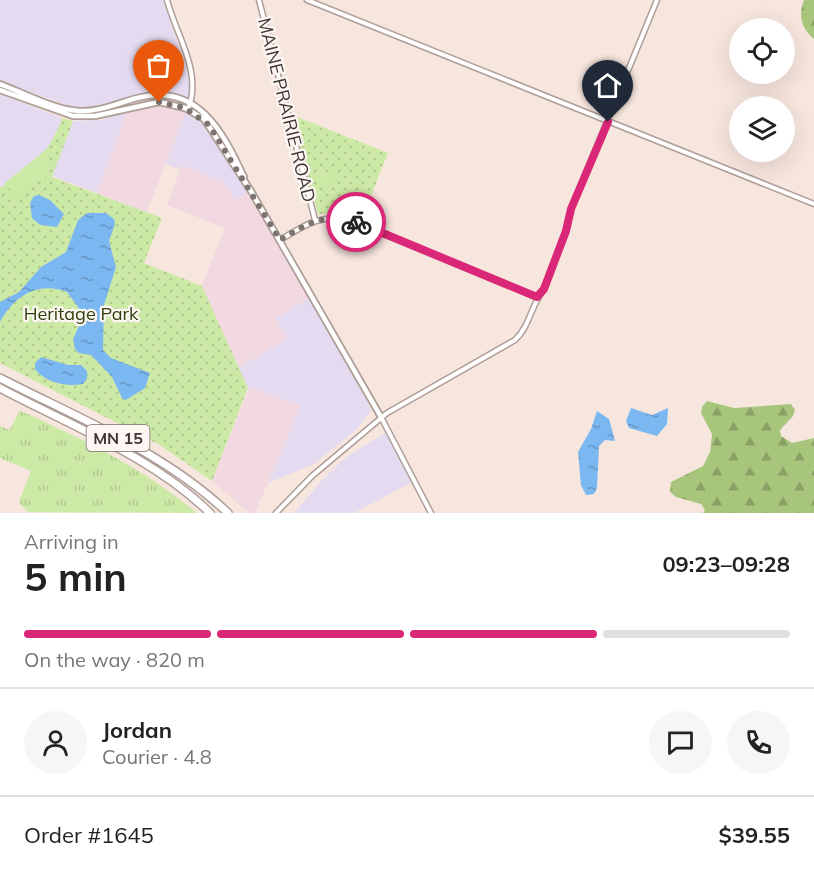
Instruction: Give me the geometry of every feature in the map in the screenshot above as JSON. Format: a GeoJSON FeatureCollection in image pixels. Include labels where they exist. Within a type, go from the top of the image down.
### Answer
{"type":"FeatureCollection","features":[{"type":"Feature","properties":{"kind":"highway","name":"MN 15"},"geometry":{"type":"LineString","coordinates":[[0,378],[142,450],[175,470],[228,513]]}},
{"type":"Feature","properties":{"kind":"highway","name":"MN 15"},"geometry":{"type":"LineString","coordinates":[[0,388],[136,459],[170,480],[210,513]]}},
{"type":"Feature","properties":{"kind":"main road"},"geometry":{"type":"LineString","coordinates":[[0,84],[76,110],[101,109],[152,95],[173,97],[190,106],[211,128],[251,190],[381,417]]}},
{"type":"Feature","properties":{"kind":"main road"},"geometry":{"type":"LineString","coordinates":[[0,90],[77,116],[95,116],[151,102],[190,106]]}},
{"type":"Feature","properties":{"kind":"street"},"geometry":{"type":"LineString","coordinates":[[166,0],[193,73],[194,88],[190,106]]}},
{"type":"Feature","properties":{"kind":"street","name":"MAINE PRAIRIE ROAD"},"geometry":{"type":"LineString","coordinates":[[259,0],[315,220]]}},
{"type":"Feature","properties":{"kind":"street"},"geometry":{"type":"LineString","coordinates":[[307,0],[814,204]]}},
{"type":"Feature","properties":{"kind":"street"},"geometry":{"type":"LineString","coordinates":[[276,513],[312,476],[381,417],[515,340],[524,332],[537,297],[544,289],[566,231],[571,209],[657,0]]}},
{"type":"Feature","properties":{"kind":"street"},"geometry":{"type":"LineString","coordinates":[[280,240],[315,220],[332,217],[352,221],[537,297]]}},
{"type":"Feature","properties":{"kind":"street"},"geometry":{"type":"LineString","coordinates":[[381,417],[431,513]]}},
{"type":"Feature","properties":{"kind":"shaded area"},"geometry":{"type":"Polygon","coordinates":[[[0,0],[163,0],[191,81],[188,100],[149,94],[93,109],[79,109],[0,82],[0,0]]]}},
{"type":"Feature","properties":{"kind":"shaded area"},"geometry":{"type":"Polygon","coordinates":[[[0,94],[62,118],[59,131],[40,159],[14,181],[0,187],[0,94]]]}},
{"type":"Feature","properties":{"kind":"shaded area"},"geometry":{"type":"Polygon","coordinates":[[[152,105],[186,110],[147,212],[97,193],[128,110],[152,105]]]}},
{"type":"Feature","properties":{"kind":"shaded area"},"geometry":{"type":"Polygon","coordinates":[[[128,110],[97,193],[52,176],[73,121],[101,120],[128,110]]]}},
{"type":"Feature","properties":{"kind":"shaded area"},"geometry":{"type":"Polygon","coordinates":[[[186,110],[198,118],[209,130],[247,193],[235,200],[182,165],[180,170],[166,164],[186,110]]]}},
{"type":"Feature","properties":{"kind":"shaded area"},"geometry":{"type":"Polygon","coordinates":[[[182,165],[225,183],[235,200],[247,193],[309,298],[276,318],[287,339],[238,368],[202,286],[225,228],[167,205],[182,165]]]}},
{"type":"Feature","properties":{"kind":"shaded area"},"geometry":{"type":"Polygon","coordinates":[[[309,298],[367,398],[371,411],[357,429],[314,464],[268,483],[300,406],[248,388],[238,368],[286,339],[276,318],[309,298]]]}},
{"type":"Feature","properties":{"kind":"shaded area"},"geometry":{"type":"Polygon","coordinates":[[[250,387],[301,406],[255,513],[249,513],[212,481],[250,387]]]}},
{"type":"Feature","properties":{"kind":"shaded area"},"geometry":{"type":"Polygon","coordinates":[[[388,431],[414,481],[354,513],[294,513],[322,480],[346,457],[388,431]]]}},
{"type":"Feature","properties":{"kind":"green space"},"geometry":{"type":"Polygon","coordinates":[[[804,0],[814,0],[814,39],[806,31],[802,21],[801,11],[804,0]]]}},
{"type":"Feature","properties":{"kind":"green space"},"geometry":{"type":"Polygon","coordinates":[[[292,115],[388,153],[361,221],[339,214],[318,214],[292,115]]]}},
{"type":"Feature","properties":{"kind":"green space","name":"Heritage Park"},"geometry":{"type":"Polygon","coordinates":[[[62,118],[73,121],[52,177],[162,218],[144,263],[202,286],[248,388],[212,481],[158,444],[0,363],[0,187],[21,175],[38,159],[52,140],[62,118]]]}},
{"type":"Feature","properties":{"kind":"green space"},"geometry":{"type":"Polygon","coordinates":[[[48,148],[47,176],[15,197],[5,183],[48,148]]]}},
{"type":"Feature","properties":{"kind":"green space"},"geometry":{"type":"Polygon","coordinates":[[[324,173],[337,178],[332,189],[317,182],[320,174],[324,173]]]}},
{"type":"Feature","properties":{"kind":"green space"},"geometry":{"type":"Polygon","coordinates":[[[707,401],[734,408],[791,404],[795,410],[793,416],[780,430],[781,436],[792,443],[814,438],[814,513],[703,513],[705,510],[701,504],[676,497],[670,492],[671,482],[703,466],[710,452],[712,434],[701,413],[707,401]]]}},
{"type":"Feature","properties":{"kind":"green space"},"geometry":{"type":"Polygon","coordinates":[[[19,411],[115,457],[166,489],[197,513],[28,512],[19,502],[31,471],[0,458],[0,426],[10,430],[19,411]]]}},
{"type":"Feature","properties":{"kind":"water"},"geometry":{"type":"Polygon","coordinates":[[[39,195],[50,200],[64,214],[57,227],[40,225],[32,218],[30,203],[34,196],[39,195]]]}},
{"type":"Feature","properties":{"kind":"water"},"geometry":{"type":"Polygon","coordinates":[[[87,213],[106,213],[114,219],[115,224],[109,241],[116,267],[104,305],[103,350],[111,358],[150,373],[145,388],[126,400],[122,398],[112,377],[91,355],[79,353],[75,349],[73,339],[84,315],[67,292],[46,288],[28,293],[12,305],[0,322],[0,302],[19,292],[41,267],[66,252],[78,220],[87,213]]]}},
{"type":"Feature","properties":{"kind":"water"},"geometry":{"type":"Polygon","coordinates":[[[41,357],[68,365],[81,365],[87,371],[87,379],[83,384],[77,385],[51,381],[35,369],[35,363],[41,357]]]}},
{"type":"Feature","properties":{"kind":"water"},"geometry":{"type":"Polygon","coordinates":[[[631,408],[652,415],[668,408],[667,424],[657,436],[629,428],[626,421],[631,408]]]}},
{"type":"Feature","properties":{"kind":"water"},"geometry":{"type":"Polygon","coordinates":[[[597,411],[609,419],[615,441],[605,440],[599,446],[597,488],[594,494],[586,495],[581,485],[578,452],[591,429],[597,411]]]}},
{"type":"Feature","properties":{"kind":"way so far"},"geometry":{"type":"LineString","coordinates":[[159,102],[185,108],[209,125],[280,240],[315,220],[332,217],[356,222]]}},
{"type":"Feature","properties":{"kind":"route"},"geometry":{"type":"LineString","coordinates":[[356,222],[537,297],[544,289],[566,231],[571,209],[608,122]]}}]}
